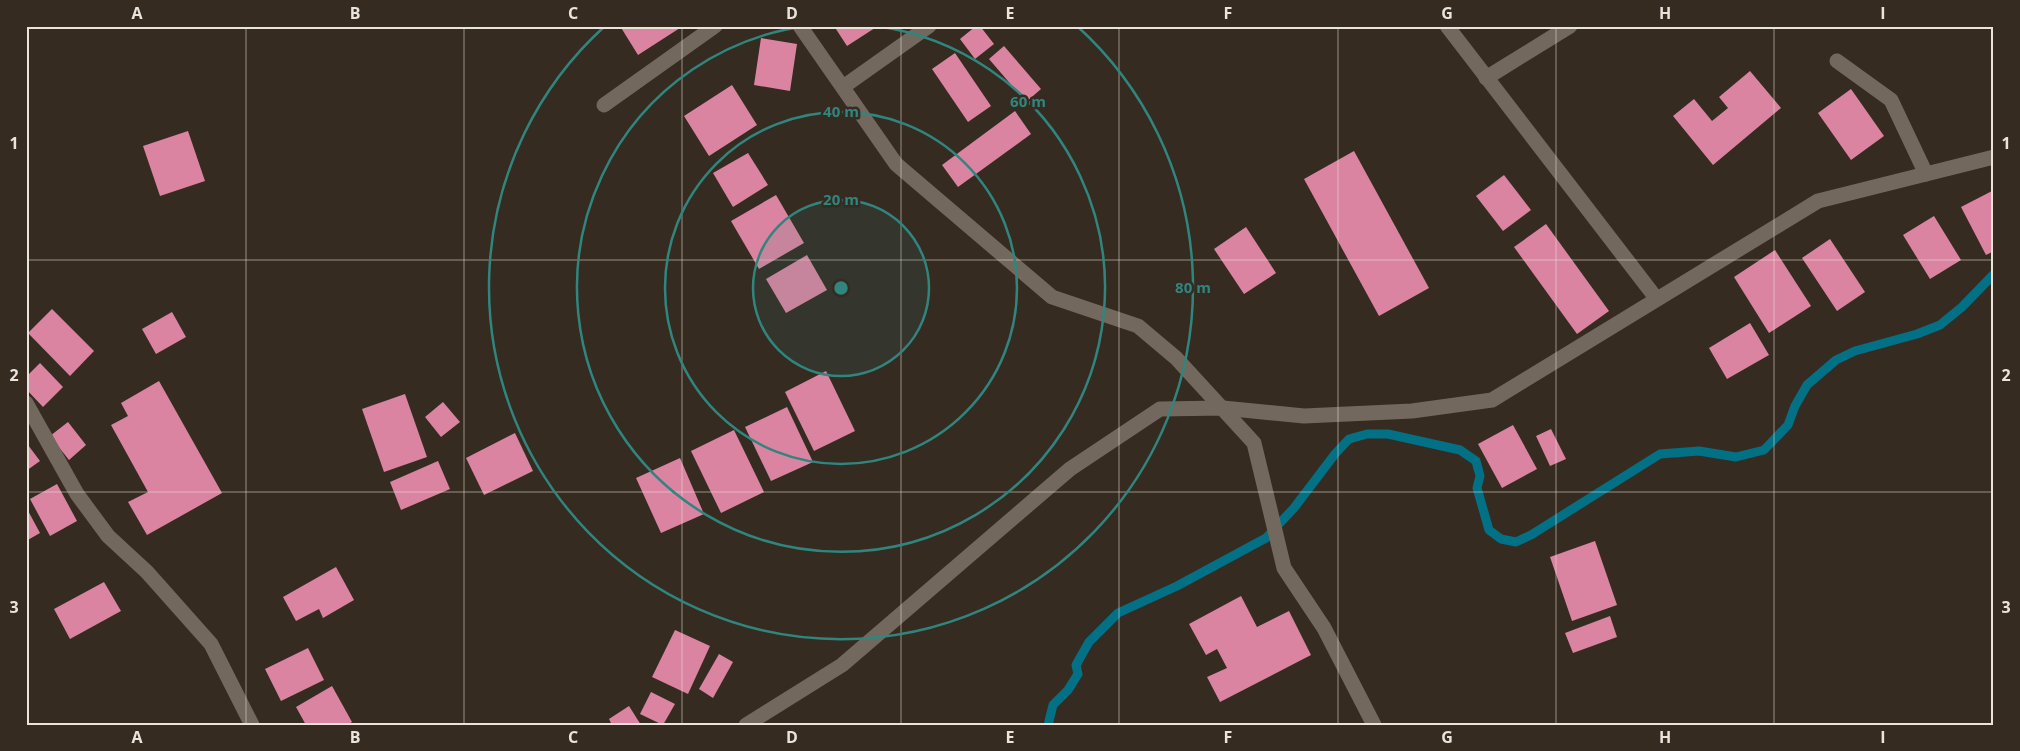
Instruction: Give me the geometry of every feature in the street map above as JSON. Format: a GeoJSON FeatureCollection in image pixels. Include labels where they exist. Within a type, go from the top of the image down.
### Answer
{"type":"FeatureCollection","features":[{"type":"Feature","properties":{"kind":"street"},"geometry":{"type":"LineString","coordinates":[[604,105],[715,26]]}},
{"type":"Feature","properties":{"kind":"street"},"geometry":{"type":"LineString","coordinates":[[800,26],[896,164],[1052,297],[1138,326],[1176,358],[1254,443],[1284,568],[1324,628],[1374,725]]}},
{"type":"Feature","properties":{"kind":"street"},"geometry":{"type":"LineString","coordinates":[[843,87],[929,26]]}},
{"type":"Feature","properties":{"kind":"street"},"geometry":{"type":"LineString","coordinates":[[1447,26],[1656,298]]}},
{"type":"Feature","properties":{"kind":"street"},"geometry":{"type":"LineString","coordinates":[[1486,78],[1570,26]]}},
{"type":"Feature","properties":{"kind":"street"},"geometry":{"type":"LineString","coordinates":[[1837,61],[1891,100],[1926,174]]}},
{"type":"Feature","properties":{"kind":"street"},"geometry":{"type":"LineString","coordinates":[[746,725],[842,665],[1070,469],[1160,409],[1223,408],[1304,416],[1412,411],[1492,400],[1656,298],[1818,201],[1994,157]]}},
{"type":"Feature","properties":{"kind":"street"},"geometry":{"type":"LineString","coordinates":[[26,403],[77,494],[108,536],[147,572],[211,644],[252,725]]}},
{"type":"Feature","properties":{"kind":"building"},"geometry":{"type":"Polygon","coordinates":[[[620,26],[683,26],[638,55],[620,26]]]}},
{"type":"Feature","properties":{"kind":"building"},"geometry":{"type":"Polygon","coordinates":[[[834,26],[878,26],[847,46],[834,26]]]}},
{"type":"Feature","properties":{"kind":"building"},"geometry":{"type":"Polygon","coordinates":[[[976,26],[980,26],[994,44],[975,59],[960,39],[976,26]]]}},
{"type":"Feature","properties":{"kind":"building"},"geometry":{"type":"Polygon","coordinates":[[[761,38],[797,44],[790,91],[754,85],[761,38]]]}},
{"type":"Feature","properties":{"kind":"building"},"geometry":{"type":"Polygon","coordinates":[[[1004,46],[1041,89],[1026,102],[989,59],[1004,46]]]}},
{"type":"Feature","properties":{"kind":"building"},"geometry":{"type":"Polygon","coordinates":[[[955,53],[991,106],[968,122],[932,69],[955,53]]]}},
{"type":"Feature","properties":{"kind":"building"},"geometry":{"type":"Polygon","coordinates":[[[1750,71],[1781,108],[1713,165],[1673,116],[1694,99],[1712,121],[1728,108],[1719,97],[1750,71]]]}},
{"type":"Feature","properties":{"kind":"building"},"geometry":{"type":"Polygon","coordinates":[[[732,85],[757,125],[709,156],[684,116],[732,85]]]}},
{"type":"Feature","properties":{"kind":"building"},"geometry":{"type":"Polygon","coordinates":[[[1851,89],[1884,136],[1851,160],[1818,113],[1851,89]]]}},
{"type":"Feature","properties":{"kind":"building"},"geometry":{"type":"Polygon","coordinates":[[[1015,111],[1031,134],[958,187],[942,165],[1015,111]]]}},
{"type":"Feature","properties":{"kind":"building"},"geometry":{"type":"Polygon","coordinates":[[[188,131],[205,181],[160,196],[143,146],[188,131]]]}},
{"type":"Feature","properties":{"kind":"building"},"geometry":{"type":"Polygon","coordinates":[[[1354,151],[1429,288],[1379,316],[1304,179],[1354,151]]]}},
{"type":"Feature","properties":{"kind":"building"},"geometry":{"type":"Polygon","coordinates":[[[748,153],[768,185],[733,207],[713,173],[748,153]]]}},
{"type":"Feature","properties":{"kind":"building"},"geometry":{"type":"Polygon","coordinates":[[[1504,175],[1531,210],[1503,231],[1476,196],[1504,175]]]}},
{"type":"Feature","properties":{"kind":"building"},"geometry":{"type":"Polygon","coordinates":[[[1992,191],[1994,195],[1994,251],[1986,255],[1961,207],[1992,191]]]}},
{"type":"Feature","properties":{"kind":"building"},"geometry":{"type":"Polygon","coordinates":[[[776,195],[804,243],[759,269],[731,221],[776,195]]]}},
{"type":"Feature","properties":{"kind":"building"},"geometry":{"type":"Polygon","coordinates":[[[1934,216],[1961,260],[1930,279],[1903,235],[1934,216]]]}},
{"type":"Feature","properties":{"kind":"building"},"geometry":{"type":"Polygon","coordinates":[[[1546,224],[1609,311],[1577,334],[1514,247],[1546,224]]]}},
{"type":"Feature","properties":{"kind":"building"},"geometry":{"type":"Polygon","coordinates":[[[1246,227],[1276,273],[1244,294],[1214,249],[1246,227]]]}},
{"type":"Feature","properties":{"kind":"building"},"geometry":{"type":"Polygon","coordinates":[[[1830,239],[1865,292],[1837,311],[1802,258],[1830,239]]]}},
{"type":"Feature","properties":{"kind":"building"},"geometry":{"type":"Polygon","coordinates":[[[1775,250],[1811,306],[1769,333],[1734,277],[1775,250]]]}},
{"type":"Feature","properties":{"kind":"building"},"geometry":{"type":"Polygon","coordinates":[[[807,255],[827,290],[786,313],[766,279],[807,255]]]}},
{"type":"Feature","properties":{"kind":"building"},"geometry":{"type":"Polygon","coordinates":[[[52,309],[94,351],[70,376],[28,333],[52,309]]]}},
{"type":"Feature","properties":{"kind":"building"},"geometry":{"type":"Polygon","coordinates":[[[172,312],[186,337],[156,354],[142,329],[172,312]]]}},
{"type":"Feature","properties":{"kind":"building"},"geometry":{"type":"Polygon","coordinates":[[[1750,323],[1769,355],[1727,379],[1709,348],[1750,323]]]}},
{"type":"Feature","properties":{"kind":"building"},"geometry":{"type":"Polygon","coordinates":[[[40,363],[63,387],[43,407],[26,389],[26,377],[40,363]]]}},
{"type":"Feature","properties":{"kind":"building"},"geometry":{"type":"Polygon","coordinates":[[[826,371],[855,431],[814,451],[785,392],[826,371]]]}},
{"type":"Feature","properties":{"kind":"building"},"geometry":{"type":"Polygon","coordinates":[[[159,381],[222,493],[147,535],[128,502],[148,492],[111,425],[128,416],[121,403],[159,381]]]}},
{"type":"Feature","properties":{"kind":"building"},"geometry":{"type":"Polygon","coordinates":[[[405,394],[427,457],[384,472],[362,409],[405,394]]]}},
{"type":"Feature","properties":{"kind":"building"},"geometry":{"type":"Polygon","coordinates":[[[443,402],[460,422],[441,437],[425,417],[443,402]]]}},
{"type":"Feature","properties":{"kind":"building"},"geometry":{"type":"Polygon","coordinates":[[[787,407],[813,462],[771,481],[745,427],[787,407]]]}},
{"type":"Feature","properties":{"kind":"building"},"geometry":{"type":"Polygon","coordinates":[[[68,422],[86,445],[69,460],[50,436],[68,422]]]}},
{"type":"Feature","properties":{"kind":"building"},"geometry":{"type":"Polygon","coordinates":[[[1513,425],[1537,469],[1502,488],[1478,444],[1513,425]]]}},
{"type":"Feature","properties":{"kind":"building"},"geometry":{"type":"Polygon","coordinates":[[[1551,429],[1566,459],[1550,466],[1536,436],[1551,429]]]}},
{"type":"Feature","properties":{"kind":"building"},"geometry":{"type":"Polygon","coordinates":[[[734,430],[764,492],[721,513],[691,451],[734,430]]]}},
{"type":"Feature","properties":{"kind":"building"},"geometry":{"type":"Polygon","coordinates":[[[515,433],[533,471],[484,495],[466,458],[515,433]]]}},
{"type":"Feature","properties":{"kind":"building"},"geometry":{"type":"Polygon","coordinates":[[[28,445],[40,461],[26,471],[26,447],[28,445]]]}},
{"type":"Feature","properties":{"kind":"building"},"geometry":{"type":"Polygon","coordinates":[[[680,458],[704,514],[661,533],[636,478],[680,458]]]}},
{"type":"Feature","properties":{"kind":"building"},"geometry":{"type":"Polygon","coordinates":[[[438,461],[450,489],[401,510],[390,482],[438,461]]]}},
{"type":"Feature","properties":{"kind":"building"},"geometry":{"type":"Polygon","coordinates":[[[57,484],[77,521],[50,536],[30,499],[57,484]]]}},
{"type":"Feature","properties":{"kind":"building"},"geometry":{"type":"Polygon","coordinates":[[[26,507],[40,533],[26,541],[26,507]]]}},
{"type":"Feature","properties":{"kind":"building"},"geometry":{"type":"Polygon","coordinates":[[[1595,541],[1617,605],[1572,621],[1550,557],[1595,541]]]}},
{"type":"Feature","properties":{"kind":"building"},"geometry":{"type":"Polygon","coordinates":[[[336,567],[354,600],[323,618],[319,609],[296,621],[283,597],[336,567]]]}},
{"type":"Feature","properties":{"kind":"building"},"geometry":{"type":"Polygon","coordinates":[[[104,582],[121,611],[70,639],[54,609],[104,582]]]}},
{"type":"Feature","properties":{"kind":"building"},"geometry":{"type":"Polygon","coordinates":[[[1241,596],[1257,627],[1289,611],[1311,655],[1220,702],[1207,677],[1227,668],[1217,649],[1206,655],[1189,624],[1241,596]]]}},
{"type":"Feature","properties":{"kind":"building"},"geometry":{"type":"Polygon","coordinates":[[[1610,616],[1617,637],[1573,653],[1565,633],[1610,616]]]}},
{"type":"Feature","properties":{"kind":"building"},"geometry":{"type":"Polygon","coordinates":[[[675,630],[710,646],[688,694],[652,677],[675,630]]]}},
{"type":"Feature","properties":{"kind":"building"},"geometry":{"type":"Polygon","coordinates":[[[308,648],[324,680],[281,701],[265,669],[308,648]]]}},
{"type":"Feature","properties":{"kind":"building"},"geometry":{"type":"Polygon","coordinates":[[[719,654],[733,662],[713,698],[699,689],[719,654]]]}},
{"type":"Feature","properties":{"kind":"building"},"geometry":{"type":"Polygon","coordinates":[[[332,686],[352,722],[348,725],[306,725],[296,707],[332,686]]]}},
{"type":"Feature","properties":{"kind":"building"},"geometry":{"type":"Polygon","coordinates":[[[651,692],[675,704],[663,725],[640,714],[651,692]]]}},
{"type":"Feature","properties":{"kind":"building"},"geometry":{"type":"Polygon","coordinates":[[[629,706],[641,725],[612,725],[609,719],[629,706]]]}},
{"type":"Feature","properties":{"kind":"waterway"},"geometry":{"type":"LineString","coordinates":[[1048,725],[1053,705],[1068,690],[1078,674],[1076,665],[1089,642],[1118,613],[1177,586],[1266,538],[1294,508],[1335,454],[1349,439],[1367,434],[1388,434],[1460,450],[1476,461],[1480,476],[1477,488],[1489,530],[1501,539],[1516,542],[1531,535],[1660,454],[1699,451],[1736,457],[1764,450],[1788,425],[1795,406],[1807,385],[1836,360],[1855,351],[1917,334],[1940,325],[1962,307],[1994,274]]}}]}
